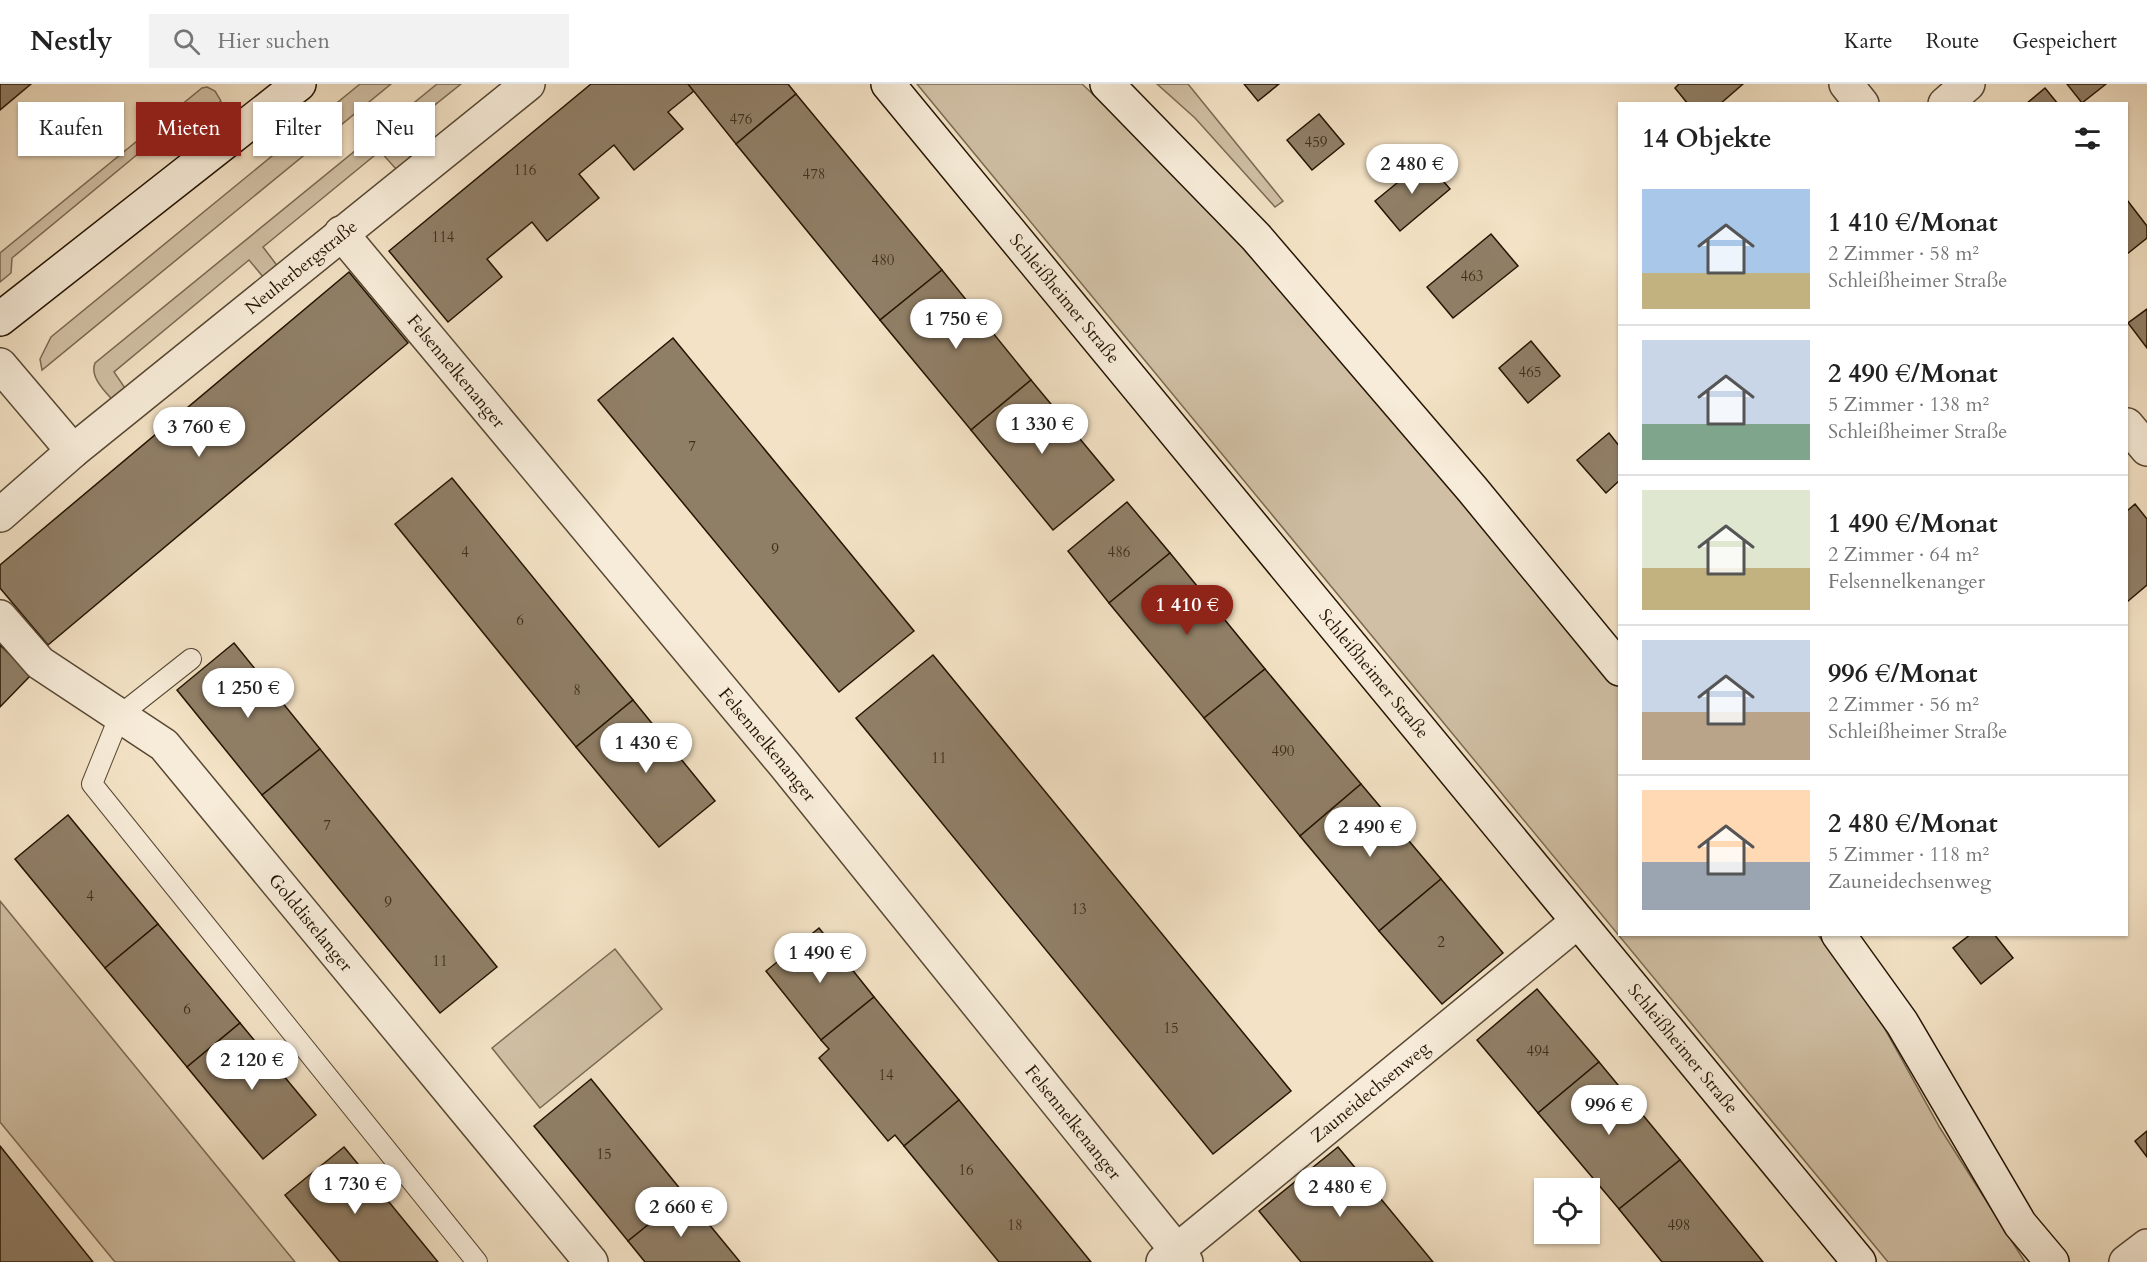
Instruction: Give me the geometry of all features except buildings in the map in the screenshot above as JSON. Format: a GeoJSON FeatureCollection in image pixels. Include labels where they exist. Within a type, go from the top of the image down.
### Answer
{"type":"FeatureCollection","features":[{"type":"Feature","properties":{"kind":"street"},"geometry":{"type":"LineString","coordinates":[[0,319],[299,84]]}},
{"type":"Feature","properties":{"kind":"street","name":"Neuherbergstraße"},"geometry":{"type":"LineString","coordinates":[[0,515],[73,451],[528,84]]}},
{"type":"Feature","properties":{"kind":"street","name":"Schleißheimer Straße"},"geometry":{"type":"LineString","coordinates":[[888,84],[1859,1262]]}},
{"type":"Feature","properties":{"kind":"street"},"geometry":{"type":"LineString","coordinates":[[1846,84],[1860,102]]}},
{"type":"Feature","properties":{"kind":"street"},"geometry":{"type":"LineString","coordinates":[[1947,102],[1968,84]]}},
{"type":"Feature","properties":{"kind":"street"},"geometry":{"type":"LineString","coordinates":[[1118,87],[1256,237],[1464,480],[1618,667]]}},
{"type":"Feature","properties":{"kind":"street","name":"Felsennelkenanger"},"geometry":{"type":"LineString","coordinates":[[341,233],[784,764],[1176,1258]]}},
{"type":"Feature","properties":{"kind":"street"},"geometry":{"type":"LineString","coordinates":[[0,365],[73,451]]}},
{"type":"Feature","properties":{"kind":"street"},"geometry":{"type":"LineString","coordinates":[[2128,426],[2147,449]]}},
{"type":"Feature","properties":{"kind":"street","name":"Golddistelanger"},"geometry":{"type":"LineString","coordinates":[[0,617],[40,663],[164,745],[591,1262]]}},
{"type":"Feature","properties":{"kind":"street","name":"Zauneidechsenweg"},"geometry":{"type":"LineString","coordinates":[[1176,1258],[1577,921]]}},
{"type":"Feature","properties":{"kind":"street"},"geometry":{"type":"LineString","coordinates":[[1839,936],[1902,1023],[2020,1224],[2052,1262]]}},
{"type":"Feature","properties":{"kind":"street"},"geometry":{"type":"LineString","coordinates":[[2126,1262],[2147,1246]]}},
{"type":"Feature","properties":{"kind":"lane"},"geometry":{"type":"LineString","coordinates":[[191,659],[120,715],[92,784],[477,1262]]}},
{"type":"Feature","properties":{"kind":"shaded area"},"geometry":{"type":"Polygon","coordinates":[[[360,84],[391,84],[369,102],[354,102],[354,114],[342,124],[342,102],[338,102],[360,84]]]}},
{"type":"Feature","properties":{"kind":"shaded area"},"geometry":{"type":"Polygon","coordinates":[[[437,84],[461,84],[435,105],[435,102],[415,102],[437,84]]]}},
{"type":"Feature","properties":{"kind":"shaded area"},"geometry":{"type":"Polygon","coordinates":[[[917,84],[1082,84],[1203,197],[1618,686],[1618,934],[917,84]]]}},
{"type":"Feature","properties":{"kind":"shaded area"},"geometry":{"type":"Polygon","coordinates":[[[1157,84],[1188,84],[1283,201],[1275,207],[1195,118],[1157,84]]]}},
{"type":"Feature","properties":{"kind":"shaded area"},"geometry":{"type":"Polygon","coordinates":[[[207,87],[215,91],[221,101],[185,102],[202,88],[207,87]]]}},
{"type":"Feature","properties":{"kind":"shaded area"},"geometry":{"type":"Polygon","coordinates":[[[136,142],[136,156],[12,258],[11,273],[0,282],[0,253],[119,156],[124,156],[124,152],[136,142]]]}},
{"type":"Feature","properties":{"kind":"shaded area"},"geometry":{"type":"Polygon","coordinates":[[[354,152],[354,156],[374,156],[263,247],[279,268],[264,278],[249,260],[114,372],[129,394],[116,404],[97,380],[94,374],[95,363],[354,152]]]}},
{"type":"Feature","properties":{"kind":"shaded area"},"geometry":{"type":"Polygon","coordinates":[[[272,156],[303,156],[42,370],[40,359],[51,337],[272,156]]]}},
{"type":"Feature","properties":{"kind":"shaded area"},"geometry":{"type":"Polygon","coordinates":[[[384,156],[409,156],[411,158],[396,169],[384,156]]]}},
{"type":"Feature","properties":{"kind":"shaded area"},"geometry":{"type":"Polygon","coordinates":[[[0,901],[295,1262],[115,1262],[0,1122],[0,901]]]}},
{"type":"Feature","properties":{"kind":"shaded area"},"geometry":{"type":"Polygon","coordinates":[[[1619,936],[1819,936],[1876,1013],[1940,1128],[2025,1262],[1888,1262],[1619,936]]]}},
{"type":"Feature","properties":{"kind":"shaded area"},"geometry":{"type":"Polygon","coordinates":[[[615,949],[662,1009],[540,1108],[492,1048],[615,949]]]}}]}
